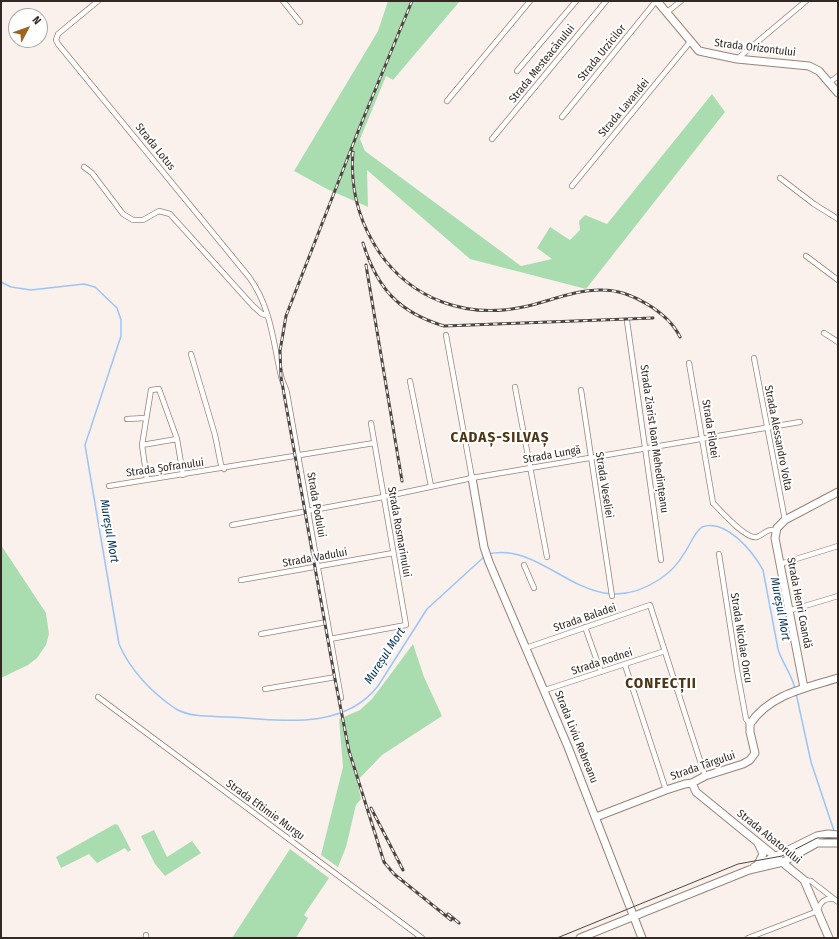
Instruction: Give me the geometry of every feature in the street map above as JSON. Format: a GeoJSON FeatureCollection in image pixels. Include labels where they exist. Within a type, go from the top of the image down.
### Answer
{"type":"FeatureCollection","features":[{"type":"Feature","properties":{"kind":"street","name":"Strada Lotus"},"geometry":{"type":"LineString","coordinates":[[98,1],[58,34],[56,40],[58,44],[249,277],[262,296],[268,316]]}},
{"type":"Feature","properties":{"kind":"street"},"geometry":{"type":"LineString","coordinates":[[283,1],[300,22]]}},
{"type":"Feature","properties":{"kind":"street"},"geometry":{"type":"LineString","coordinates":[[447,101],[530,1]]}},
{"type":"Feature","properties":{"kind":"street"},"geometry":{"type":"LineString","coordinates":[[517,71],[576,1]]}},
{"type":"Feature","properties":{"kind":"street","name":"Strada Mesteacănului"},"geometry":{"type":"LineString","coordinates":[[492,139],[606,1]]}},
{"type":"Feature","properties":{"kind":"street","name":"Strada Orizontului"},"geometry":{"type":"LineString","coordinates":[[656,1],[700,52],[736,59],[809,66],[819,71],[838,93]]}},
{"type":"Feature","properties":{"kind":"street","name":"Strada Urzicilor"},"geometry":{"type":"LineString","coordinates":[[562,117],[656,1]]}},
{"type":"Feature","properties":{"kind":"street"},"geometry":{"type":"LineString","coordinates":[[666,13],[681,1]]}},
{"type":"Feature","properties":{"kind":"street"},"geometry":{"type":"LineString","coordinates":[[736,59],[806,1]]}},
{"type":"Feature","properties":{"kind":"street","name":"Strada Lavandei"},"geometry":{"type":"LineString","coordinates":[[572,186],[690,42]]}},
{"type":"Feature","properties":{"kind":"street"},"geometry":{"type":"LineString","coordinates":[[829,83],[838,76]]}},
{"type":"Feature","properties":{"kind":"street"},"geometry":{"type":"LineString","coordinates":[[84,167],[92,173],[128,218],[143,220],[159,211],[174,218],[253,306],[262,314],[268,316]]}},
{"type":"Feature","properties":{"kind":"street"},"geometry":{"type":"LineString","coordinates":[[780,178],[814,204],[838,219]]}},
{"type":"Feature","properties":{"kind":"street"},"geometry":{"type":"LineString","coordinates":[[806,256],[838,280]]}},
{"type":"Feature","properties":{"kind":"street","name":"Strada Podului"},"geometry":{"type":"LineString","coordinates":[[268,316],[274,334],[281,378],[288,393],[336,677],[341,698]]}},
{"type":"Feature","properties":{"kind":"street","name":"Strada Ziarist Ioan Mehedințeanu"},"geometry":{"type":"LineString","coordinates":[[627,321],[661,560]]}},
{"type":"Feature","properties":{"kind":"street"},"geometry":{"type":"LineString","coordinates":[[824,333],[838,342]]}},
{"type":"Feature","properties":{"kind":"street"},"geometry":{"type":"LineString","coordinates":[[446,335],[472,478]]}},
{"type":"Feature","properties":{"kind":"street"},"geometry":{"type":"LineString","coordinates":[[191,354],[215,435],[221,465],[224,469],[374,443]]}},
{"type":"Feature","properties":{"kind":"street","name":"Strada Alessandro Volta"},"geometry":{"type":"LineString","coordinates":[[754,358],[767,428],[780,524]]}},
{"type":"Feature","properties":{"kind":"street","name":"Strada Filotei"},"geometry":{"type":"LineString","coordinates":[[689,363],[711,498],[725,516],[752,536],[757,537],[768,529],[780,524]]}},
{"type":"Feature","properties":{"kind":"street"},"geometry":{"type":"LineString","coordinates":[[410,381],[431,486]]}},
{"type":"Feature","properties":{"kind":"street"},"geometry":{"type":"LineString","coordinates":[[515,387],[546,557]]}},
{"type":"Feature","properties":{"kind":"street"},"geometry":{"type":"LineString","coordinates":[[147,480],[142,445],[151,390],[159,389],[177,439],[183,475]]}},
{"type":"Feature","properties":{"kind":"street","name":"Strada Veseliei"},"geometry":{"type":"LineString","coordinates":[[581,390],[590,458],[612,596]]}},
{"type":"Feature","properties":{"kind":"street"},"geometry":{"type":"LineString","coordinates":[[127,419],[146,418]]}},
{"type":"Feature","properties":{"kind":"street","name":"Strada Lungă"},"geometry":{"type":"LineString","coordinates":[[232,525],[383,497],[472,478],[800,422]]}},
{"type":"Feature","properties":{"kind":"street","name":"Strada Rosmarinului"},"geometry":{"type":"LineString","coordinates":[[330,639],[406,625],[371,424]]}},
{"type":"Feature","properties":{"kind":"street"},"geometry":{"type":"LineString","coordinates":[[142,445],[177,439]]}},
{"type":"Feature","properties":{"kind":"street","name":"Strada Șofranului"},"geometry":{"type":"LineString","coordinates":[[109,486],[224,469]]}},
{"type":"Feature","properties":{"kind":"street","name":"Strada Liviu Rebreanu"},"geometry":{"type":"LineString","coordinates":[[472,478],[484,547],[487,556],[545,690],[596,817],[642,938]]}},
{"type":"Feature","properties":{"kind":"street"},"geometry":{"type":"LineString","coordinates":[[780,524],[838,492]]}},
{"type":"Feature","properties":{"kind":"street","name":"Strada Henri Coandă"},"geometry":{"type":"LineString","coordinates":[[780,524],[775,538],[804,688]]}},
{"type":"Feature","properties":{"kind":"street"},"geometry":{"type":"LineString","coordinates":[[780,564],[838,546]]}},
{"type":"Feature","properties":{"kind":"street","name":"Strada Vadului"},"geometry":{"type":"LineString","coordinates":[[241,580],[393,553]]}},
{"type":"Feature","properties":{"kind":"street","name":"Strada Nicolae Oncu"},"geometry":{"type":"LineString","coordinates":[[719,554],[738,678],[746,719],[750,724]]}},
{"type":"Feature","properties":{"kind":"street"},"geometry":{"type":"LineString","coordinates":[[524,565],[534,588]]}},
{"type":"Feature","properties":{"kind":"street"},"geometry":{"type":"LineString","coordinates":[[788,611],[838,596]]}},
{"type":"Feature","properties":{"kind":"street","name":"Strada Baladei"},"geometry":{"type":"LineString","coordinates":[[526,648],[650,605],[665,651]]}},
{"type":"Feature","properties":{"kind":"street"},"geometry":{"type":"LineString","coordinates":[[262,634],[327,622]]}},
{"type":"Feature","properties":{"kind":"street"},"geometry":{"type":"LineString","coordinates":[[584,627],[601,672]]}},
{"type":"Feature","properties":{"kind":"street"},"geometry":{"type":"LineString","coordinates":[[665,651],[705,776]]}},
{"type":"Feature","properties":{"kind":"street","name":"Strada Rodnei"},"geometry":{"type":"LineString","coordinates":[[545,690],[665,651]]}},
{"type":"Feature","properties":{"kind":"street"},"geometry":{"type":"LineString","coordinates":[[625,665],[666,790]]}},
{"type":"Feature","properties":{"kind":"street"},"geometry":{"type":"LineString","coordinates":[[265,689],[336,677]]}},
{"type":"Feature","properties":{"kind":"street"},"geometry":{"type":"LineString","coordinates":[[750,724],[774,700],[794,691],[838,678]]}},
{"type":"Feature","properties":{"kind":"street","name":"Strada Eftimie Murgu"},"geometry":{"type":"LineString","coordinates":[[98,697],[422,938]]}},
{"type":"Feature","properties":{"kind":"street","name":"Strada Târgului"},"geometry":{"type":"LineString","coordinates":[[596,817],[666,790],[683,784],[692,783],[705,776],[743,764],[752,759],[755,751],[750,732],[750,724]]}},
{"type":"Feature","properties":{"kind":"street","name":"Strada Abatorului"},"geometry":{"type":"LineString","coordinates":[[692,783],[692,788],[696,792],[777,856],[804,880],[810,881],[836,900]]}},
{"type":"Feature","properties":{"kind":"street"},"geometry":{"type":"LineString","coordinates":[[749,870],[758,864],[813,837],[825,834],[838,835]]}},
{"type":"Feature","properties":{"kind":"street"},"geometry":{"type":"LineString","coordinates":[[754,838],[763,852],[761,860],[758,864]]}},
{"type":"Feature","properties":{"kind":"street"},"geometry":{"type":"LineString","coordinates":[[580,938],[749,870],[783,862],[817,843],[838,843]]}},
{"type":"Feature","properties":{"kind":"street"},"geometry":{"type":"LineString","coordinates":[[804,880],[829,938]]}},
{"type":"Feature","properties":{"kind":"street"},"geometry":{"type":"LineString","coordinates":[[748,938],[818,910],[822,902],[829,898],[836,900]]}},
{"type":"Feature","properties":{"kind":"street"},"geometry":{"type":"LineString","coordinates":[[765,931],[767,938]]}},
{"type":"Feature","properties":{"kind":"green space"},"geometry":{"type":"Polygon","coordinates":[[[388,1],[460,1],[393,80],[386,76],[360,139],[365,151],[521,266],[552,259],[537,248],[550,227],[570,240],[580,230],[579,221],[585,215],[607,224],[712,94],[725,112],[586,289],[470,259],[367,170],[368,207],[327,189],[294,171],[378,31],[388,1]]]}},
{"type":"Feature","properties":{"kind":"green space"},"geometry":{"type":"Polygon","coordinates":[[[1,545],[46,613],[49,634],[46,645],[37,658],[28,665],[1,678],[1,545]]]}},
{"type":"Feature","properties":{"kind":"green space"},"geometry":{"type":"Polygon","coordinates":[[[413,644],[424,677],[442,716],[382,755],[357,781],[361,799],[356,805],[346,847],[338,867],[321,855],[343,767],[339,719],[360,710],[372,699],[413,644]]]}},
{"type":"Feature","properties":{"kind":"green space"},"geometry":{"type":"Polygon","coordinates":[[[115,824],[118,825],[131,850],[128,852],[125,848],[97,863],[89,854],[61,868],[56,857],[115,824]]]}},
{"type":"Feature","properties":{"kind":"green space"},"geometry":{"type":"Polygon","coordinates":[[[154,830],[167,857],[192,841],[201,853],[165,876],[155,864],[141,836],[154,830]]]}},
{"type":"Feature","properties":{"kind":"green space"},"geometry":{"type":"Polygon","coordinates":[[[290,849],[329,878],[304,915],[308,918],[296,938],[232,938],[290,849]]]}},
{"type":"Feature","properties":{"kind":"waterway","name":"Mureșul Mort"},"geometry":{"type":"LineString","coordinates":[[1,282],[11,287],[31,290],[84,284],[95,287],[117,308],[121,320],[121,336],[85,445],[119,644],[129,663],[150,688],[176,709],[189,714],[203,716],[269,720],[310,720],[347,710],[364,700],[378,686],[427,609],[485,556]]}},
{"type":"Feature","properties":{"kind":"waterway","name":"Mureșul Mort"},"geometry":{"type":"LineString","coordinates":[[488,554],[510,553],[530,559],[589,589],[611,594],[634,591],[660,579],[679,562],[696,533],[702,527],[720,527],[738,538],[753,554],[763,570],[778,649],[792,678],[795,689]]}},
{"type":"Feature","properties":{"kind":"waterway","name":"Mureșul Mort"},"geometry":{"type":"LineString","coordinates":[[796,693],[811,762],[834,831]]}},
{"type":"Feature","properties":{"kind":"tram line"},"geometry":{"type":"LineString","coordinates":[[557,938],[738,864],[782,856],[817,838],[838,838]]}},
{"type":"Feature","properties":{"kind":"railway"},"geometry":{"type":"LineString","coordinates":[[412,1],[359,129],[286,316],[280,351],[281,377],[349,751],[384,862],[394,874],[451,920]]}},
{"type":"Feature","properties":{"kind":"railway"},"geometry":{"type":"LineString","coordinates":[[353,152],[353,179],[357,204],[366,229],[379,252],[392,269],[424,294],[442,302],[462,308],[502,310],[533,305],[562,296],[593,290],[614,291],[636,298],[647,304],[667,319],[680,337]]}},
{"type":"Feature","properties":{"kind":"railway"},"geometry":{"type":"LineString","coordinates":[[363,243],[375,273],[392,296],[414,313],[444,326],[653,318]]}},
{"type":"Feature","properties":{"kind":"railway"},"geometry":{"type":"LineString","coordinates":[[366,265],[402,481]]}},
{"type":"Feature","properties":{"kind":"railway"},"geometry":{"type":"LineString","coordinates":[[371,808],[403,870]]}},
{"type":"Feature","properties":{"kind":"railway"},"geometry":{"type":"LineString","coordinates":[[448,914],[459,923]]}},
{"type":"Feature","properties":{"kind":"district","name":"CADAȘ-SILVAȘ"},"geometry":{"type":"Point","coordinates":[500,438]}},
{"type":"Feature","properties":{"kind":"district","name":"CONFECȚII"},"geometry":{"type":"Point","coordinates":[661,684]}}]}
